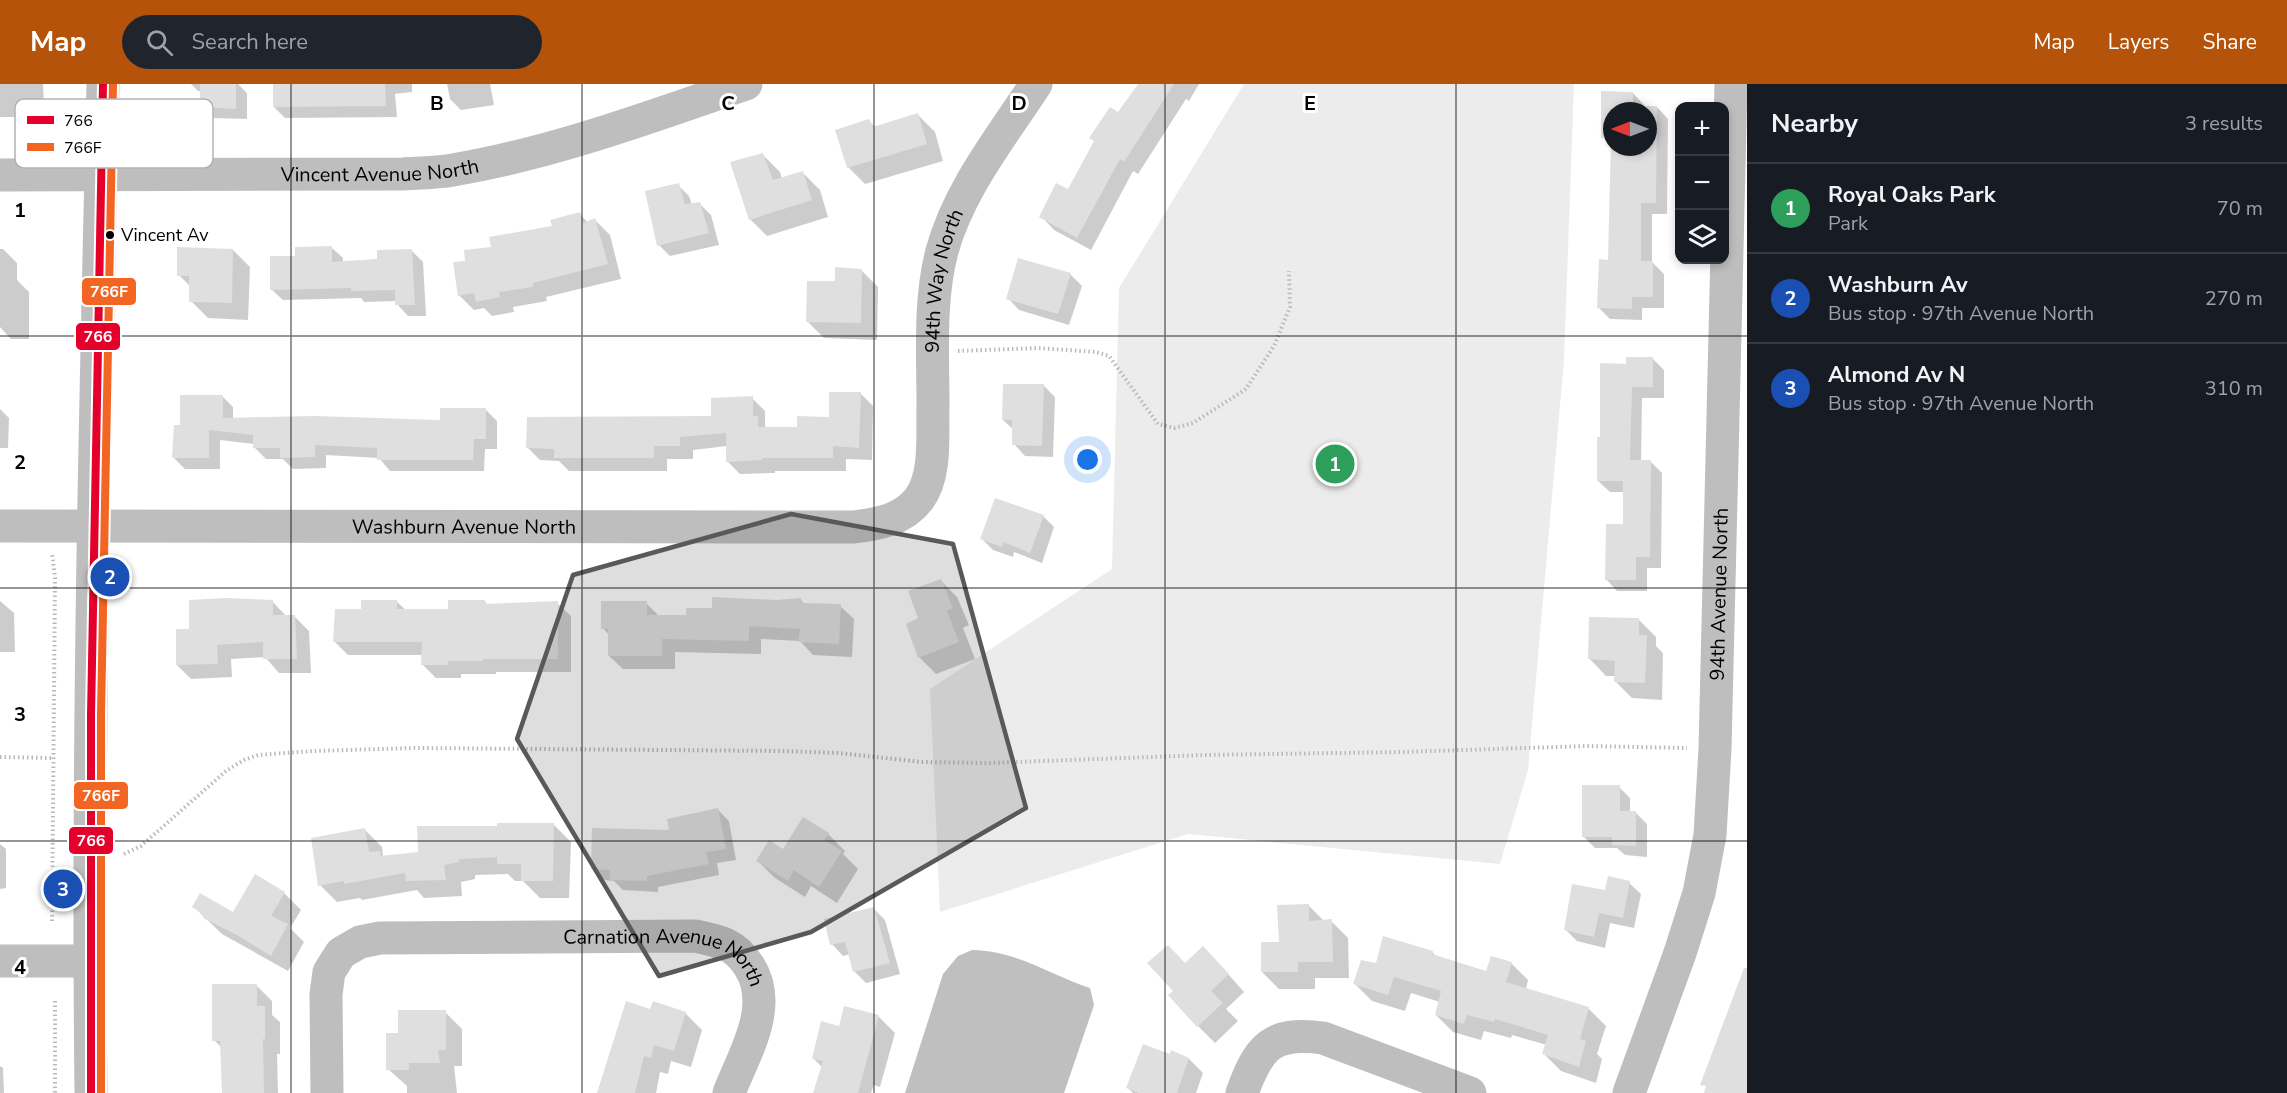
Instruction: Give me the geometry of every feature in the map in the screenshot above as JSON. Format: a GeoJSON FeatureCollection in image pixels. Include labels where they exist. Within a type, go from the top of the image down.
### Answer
{"type":"FeatureCollection","features":[{"type":"Feature","properties":{"kind":"street"},"geometry":{"type":"LineString","coordinates":[[103,84],[103,99]]}},
{"type":"Feature","properties":{"kind":"street","name":"Vincent Avenue North"},"geometry":{"type":"LineString","coordinates":[[0,175],[403,174],[451,171],[569,143],[746,84]]}},
{"type":"Feature","properties":{"kind":"street","name":"94th Way North"},"geometry":{"type":"LineString","coordinates":[[920,499],[929,476],[932,449],[935,293],[942,251],[958,210],[978,173],[1036,84]]}},
{"type":"Feature","properties":{"kind":"street","name":"94th Avenue North"},"geometry":{"type":"LineString","coordinates":[[1629,1093],[1680,953],[1699,893],[1710,835],[1734,518],[1738,132],[1731,84]]}},
{"type":"Feature","properties":{"kind":"street"},"geometry":{"type":"LineString","coordinates":[[91,1093],[89,961],[92,527],[101,168]]}},
{"type":"Feature","properties":{"kind":"street","name":"Washburn Avenue North"},"geometry":{"type":"LineString","coordinates":[[0,526],[854,527],[880,524],[895,518],[920,499]]}},
{"type":"Feature","properties":{"kind":"street","name":"Carnation Avenue North"},"geometry":{"type":"LineString","coordinates":[[327,1093],[326,994],[329,972],[341,953],[360,942],[380,938],[695,936],[719,940],[741,954],[755,975],[761,999],[756,1025],[729,1093]]}},
{"type":"Feature","properties":{"kind":"street"},"geometry":{"type":"LineString","coordinates":[[0,961],[89,961]]}},
{"type":"Feature","properties":{"kind":"street"},"geometry":{"type":"LineString","coordinates":[[1242,1093],[1249,1072],[1260,1053],[1277,1040],[1301,1035],[1323,1038],[1470,1093]]}},
{"type":"Feature","properties":{"kind":"path"},"geometry":{"type":"LineString","coordinates":[[934,352],[1038,348],[1096,352],[1109,356],[1158,424],[1174,428],[1192,423],[1246,389],[1274,346],[1290,307],[1289,271]]}},
{"type":"Feature","properties":{"kind":"path"},"geometry":{"type":"LineString","coordinates":[[52,549],[55,578],[52,921]]}},
{"type":"Feature","properties":{"kind":"path"},"geometry":{"type":"LineString","coordinates":[[124,854],[141,846],[211,783],[244,760],[258,755],[313,751],[415,748],[783,751],[838,753],[922,762],[990,763],[1204,755],[1586,746],[1698,749]]}},
{"type":"Feature","properties":{"kind":"path"},"geometry":{"type":"LineString","coordinates":[[0,757],[53,758]]}},
{"type":"Feature","properties":{"kind":"path"},"geometry":{"type":"LineString","coordinates":[[55,1001],[55,1093]]}},
{"type":"Feature","properties":{"kind":"highlighted area"},"geometry":{"type":"Polygon","coordinates":[[[791,514],[953,544],[1026,808],[811,932],[659,976],[517,739],[573,575],[791,514]]]}},
{"type":"Feature","properties":{"kind":"shaded area"},"geometry":{"type":"Polygon","coordinates":[[[1244,84],[1574,84],[1564,360],[1528,770],[1500,864],[1188,834],[940,912],[930,689],[1112,569],[1119,288],[1244,84]]]}},
{"type":"Feature","properties":{"kind":"shaded area"},"geometry":{"type":"Polygon","coordinates":[[[972,950],[1003,954],[1090,988],[1094,1005],[1064,1093],[905,1093],[943,974],[958,956],[972,950]]]}},
{"type":"Feature","properties":{"kind":"building"},"geometry":{"type":"Polygon","coordinates":[[[200,84],[236,84],[236,109],[213,108],[213,99],[200,99],[200,84]]]}},
{"type":"Feature","properties":{"kind":"building"},"geometry":{"type":"Polygon","coordinates":[[[273,84],[385,84],[386,106],[273,107],[273,84]]]}},
{"type":"Feature","properties":{"kind":"building"},"geometry":{"type":"Polygon","coordinates":[[[1138,84],[1174,84],[1124,162],[1120,159],[1077,238],[1039,217],[1056,183],[1068,189],[1094,141],[1089,138],[1110,107],[1118,112],[1138,84]]]}},
{"type":"Feature","properties":{"kind":"building"},"geometry":{"type":"Polygon","coordinates":[[[1601,91],[1633,92],[1633,102],[1603,102],[1603,138],[1601,138],[1601,91]]]}},
{"type":"Feature","properties":{"kind":"building"},"geometry":{"type":"Polygon","coordinates":[[[918,113],[927,144],[847,168],[835,130],[869,119],[873,127],[918,113]]]}},
{"type":"Feature","properties":{"kind":"building"},"geometry":{"type":"Polygon","coordinates":[[[763,153],[773,180],[803,171],[812,200],[749,220],[730,162],[763,153]]]}},
{"type":"Feature","properties":{"kind":"building"},"geometry":{"type":"Polygon","coordinates":[[[1611,156],[1656,156],[1656,203],[1641,203],[1641,261],[1653,261],[1653,297],[1632,297],[1632,309],[1597,308],[1599,259],[1608,260],[1611,156]]]}},
{"type":"Feature","properties":{"kind":"building"},"geometry":{"type":"Polygon","coordinates":[[[679,183],[685,204],[700,202],[709,233],[657,246],[645,191],[679,183]]]}},
{"type":"Feature","properties":{"kind":"building"},"geometry":{"type":"Polygon","coordinates":[[[580,212],[583,223],[595,218],[608,264],[533,283],[533,287],[499,292],[500,297],[476,302],[474,293],[458,296],[453,262],[465,261],[464,250],[491,247],[489,237],[552,226],[550,220],[580,212]]]}},
{"type":"Feature","properties":{"kind":"building"},"geometry":{"type":"Polygon","coordinates":[[[332,246],[332,262],[377,259],[377,250],[412,249],[415,305],[395,305],[395,290],[351,291],[351,288],[270,290],[270,256],[295,256],[295,247],[332,246]]]}},
{"type":"Feature","properties":{"kind":"building"},"geometry":{"type":"Polygon","coordinates":[[[177,247],[233,249],[232,303],[189,302],[189,276],[177,276],[177,247]]]}},
{"type":"Feature","properties":{"kind":"building"},"geometry":{"type":"Polygon","coordinates":[[[1018,258],[1071,273],[1058,314],[1006,299],[1018,258]]]}},
{"type":"Feature","properties":{"kind":"building"},"geometry":{"type":"Polygon","coordinates":[[[835,267],[862,269],[861,323],[806,322],[807,281],[835,281],[835,267]]]}},
{"type":"Feature","properties":{"kind":"building"},"geometry":{"type":"Polygon","coordinates":[[[1626,357],[1653,357],[1653,387],[1632,387],[1630,460],[1651,460],[1650,557],[1636,557],[1636,580],[1605,580],[1606,524],[1623,524],[1623,481],[1597,481],[1597,437],[1600,437],[1600,363],[1626,364],[1626,357]]]}},
{"type":"Feature","properties":{"kind":"building"},"geometry":{"type":"Polygon","coordinates":[[[1003,384],[1044,384],[1042,446],[1012,445],[1012,420],[1002,420],[1003,384]]]}},
{"type":"Feature","properties":{"kind":"building"},"geometry":{"type":"Polygon","coordinates":[[[829,392],[861,392],[859,448],[833,446],[833,458],[762,458],[762,460],[726,462],[726,433],[680,437],[680,446],[654,446],[654,458],[554,458],[554,449],[526,448],[527,417],[711,416],[711,398],[753,396],[753,416],[758,416],[758,427],[797,427],[797,416],[829,417],[829,392]]]}},
{"type":"Feature","properties":{"kind":"building"},"geometry":{"type":"Polygon","coordinates":[[[180,395],[223,395],[223,418],[315,416],[440,420],[440,408],[486,408],[486,439],[474,439],[473,460],[377,460],[377,448],[315,445],[315,457],[280,458],[280,448],[253,448],[253,435],[209,430],[209,458],[172,458],[174,425],[180,425],[180,395]]]}},
{"type":"Feature","properties":{"kind":"building"},"geometry":{"type":"Polygon","coordinates":[[[995,498],[1044,515],[1030,553],[1003,542],[1002,547],[980,539],[995,498]]]}},
{"type":"Feature","properties":{"kind":"building"},"geometry":{"type":"Polygon","coordinates":[[[941,579],[953,608],[947,611],[959,642],[918,658],[906,624],[918,618],[908,591],[941,579]]]}},
{"type":"Feature","properties":{"kind":"building"},"geometry":{"type":"Polygon","coordinates":[[[712,597],[776,600],[801,598],[801,603],[841,604],[839,644],[798,642],[800,629],[749,626],[749,641],[662,639],[662,656],[608,656],[608,629],[601,629],[601,601],[647,601],[647,615],[686,615],[686,608],[712,608],[712,597]]]}},
{"type":"Feature","properties":{"kind":"building"},"geometry":{"type":"Polygon","coordinates":[[[226,598],[273,600],[273,615],[295,615],[297,659],[263,659],[263,642],[217,645],[218,664],[176,665],[176,629],[189,629],[189,600],[226,598]]]}},
{"type":"Feature","properties":{"kind":"building"},"geometry":{"type":"Polygon","coordinates":[[[361,600],[397,600],[397,609],[448,609],[448,600],[485,600],[485,604],[558,601],[558,659],[483,659],[483,661],[448,661],[448,665],[421,665],[422,642],[333,642],[335,609],[361,609],[361,600]]]}},
{"type":"Feature","properties":{"kind":"building"},"geometry":{"type":"Polygon","coordinates":[[[1589,617],[1639,618],[1639,635],[1647,635],[1645,683],[1614,682],[1615,661],[1588,659],[1589,617]]]}},
{"type":"Feature","properties":{"kind":"building"},"geometry":{"type":"Polygon","coordinates":[[[1582,785],[1620,785],[1620,811],[1636,811],[1636,846],[1612,845],[1612,837],[1582,837],[1582,785]]]}},
{"type":"Feature","properties":{"kind":"building"},"geometry":{"type":"Polygon","coordinates":[[[718,808],[726,849],[706,852],[709,864],[647,876],[647,881],[610,880],[610,870],[591,869],[592,828],[669,830],[667,819],[718,808]]]}},
{"type":"Feature","properties":{"kind":"building"},"geometry":{"type":"Polygon","coordinates":[[[803,817],[829,833],[824,840],[842,851],[819,887],[794,870],[788,881],[756,861],[769,840],[783,849],[803,817]]]}},
{"type":"Feature","properties":{"kind":"building"},"geometry":{"type":"Polygon","coordinates":[[[497,823],[554,823],[553,881],[521,881],[521,864],[497,864],[497,857],[459,859],[459,862],[444,865],[446,880],[406,881],[405,873],[344,884],[344,881],[318,886],[311,838],[365,828],[369,852],[380,851],[381,856],[418,852],[417,826],[497,826],[497,823]]]}},
{"type":"Feature","properties":{"kind":"building"},"geometry":{"type":"Polygon","coordinates":[[[255,874],[285,892],[271,916],[288,924],[271,956],[203,918],[204,915],[192,907],[200,893],[233,912],[255,874]]]}},
{"type":"Feature","properties":{"kind":"building"},"geometry":{"type":"Polygon","coordinates":[[[1608,876],[1630,881],[1623,918],[1599,913],[1594,937],[1564,930],[1572,884],[1605,890],[1608,876]]]}},
{"type":"Feature","properties":{"kind":"building"},"geometry":{"type":"Polygon","coordinates":[[[1309,904],[1309,921],[1332,919],[1333,962],[1298,962],[1298,972],[1261,972],[1261,942],[1279,942],[1277,905],[1309,904]]]}},
{"type":"Feature","properties":{"kind":"building"},"geometry":{"type":"Polygon","coordinates":[[[874,907],[890,963],[853,972],[845,942],[830,945],[824,919],[874,907]]]}},
{"type":"Feature","properties":{"kind":"building"},"geometry":{"type":"Polygon","coordinates":[[[1383,936],[1433,951],[1432,954],[1486,971],[1491,956],[1512,962],[1506,982],[1589,1007],[1580,1039],[1586,1041],[1579,1067],[1542,1054],[1548,1035],[1495,1019],[1494,1022],[1467,1015],[1464,1024],[1435,1015],[1441,991],[1394,977],[1388,995],[1353,984],[1361,960],[1376,963],[1383,936]]]}},
{"type":"Feature","properties":{"kind":"building"},"geometry":{"type":"Polygon","coordinates":[[[1168,945],[1185,963],[1203,946],[1229,974],[1211,991],[1223,1003],[1197,1027],[1168,995],[1173,991],[1147,963],[1168,945]]]}},
{"type":"Feature","properties":{"kind":"building"},"geometry":{"type":"Polygon","coordinates":[[[1744,968],[1747,968],[1747,1093],[1704,1093],[1706,1086],[1700,1085],[1744,968]]]}},
{"type":"Feature","properties":{"kind":"building"},"geometry":{"type":"Polygon","coordinates":[[[212,984],[257,984],[257,1006],[265,1006],[264,1093],[222,1093],[220,1041],[212,1041],[212,984]]]}},
{"type":"Feature","properties":{"kind":"building"},"geometry":{"type":"Polygon","coordinates":[[[626,1001],[650,1009],[653,1001],[686,1012],[674,1051],[654,1045],[651,1058],[644,1056],[635,1093],[597,1093],[626,1001]]]}},
{"type":"Feature","properties":{"kind":"building"},"geometry":{"type":"Polygon","coordinates":[[[844,1006],[879,1015],[858,1093],[813,1093],[823,1061],[812,1059],[821,1021],[839,1026],[844,1006]]]}},
{"type":"Feature","properties":{"kind":"building"},"geometry":{"type":"Polygon","coordinates":[[[398,1010],[446,1010],[446,1050],[438,1050],[440,1063],[409,1063],[409,1070],[386,1070],[386,1033],[398,1033],[398,1010]]]}},
{"type":"Feature","properties":{"kind":"building"},"geometry":{"type":"Polygon","coordinates":[[[1143,1044],[1170,1054],[1171,1050],[1189,1058],[1177,1093],[1139,1093],[1126,1088],[1143,1044]]]}},
{"type":"Feature","properties":{"kind":"transit line","name":"766"},"geometry":{"type":"LineString","coordinates":[[103,84],[103,99]]}},
{"type":"Feature","properties":{"kind":"transit line","name":"766F"},"geometry":{"type":"LineString","coordinates":[[113,84],[113,99]]}},
{"type":"Feature","properties":{"kind":"transit line","name":"766"},"geometry":{"type":"LineString","coordinates":[[91,1093],[91,715],[101,168]]}},
{"type":"Feature","properties":{"kind":"transit line","name":"766F"},"geometry":{"type":"LineString","coordinates":[[101,1093],[101,715],[111,168]]}},
{"type":"Feature","properties":{"kind":"place","name":"Vincent Av"},"geometry":{"type":"Point","coordinates":[110,235]}},
{"type":"Feature","properties":{"kind":"place","name":"Royal Oaks Park"},"geometry":{"type":"Point","coordinates":[1335,464]}},
{"type":"Feature","properties":{"kind":"place","name":"Washburn Av"},"geometry":{"type":"Point","coordinates":[110,577]}},
{"type":"Feature","properties":{"kind":"place","name":"Almond Av N"},"geometry":{"type":"Point","coordinates":[63,889]}}]}
